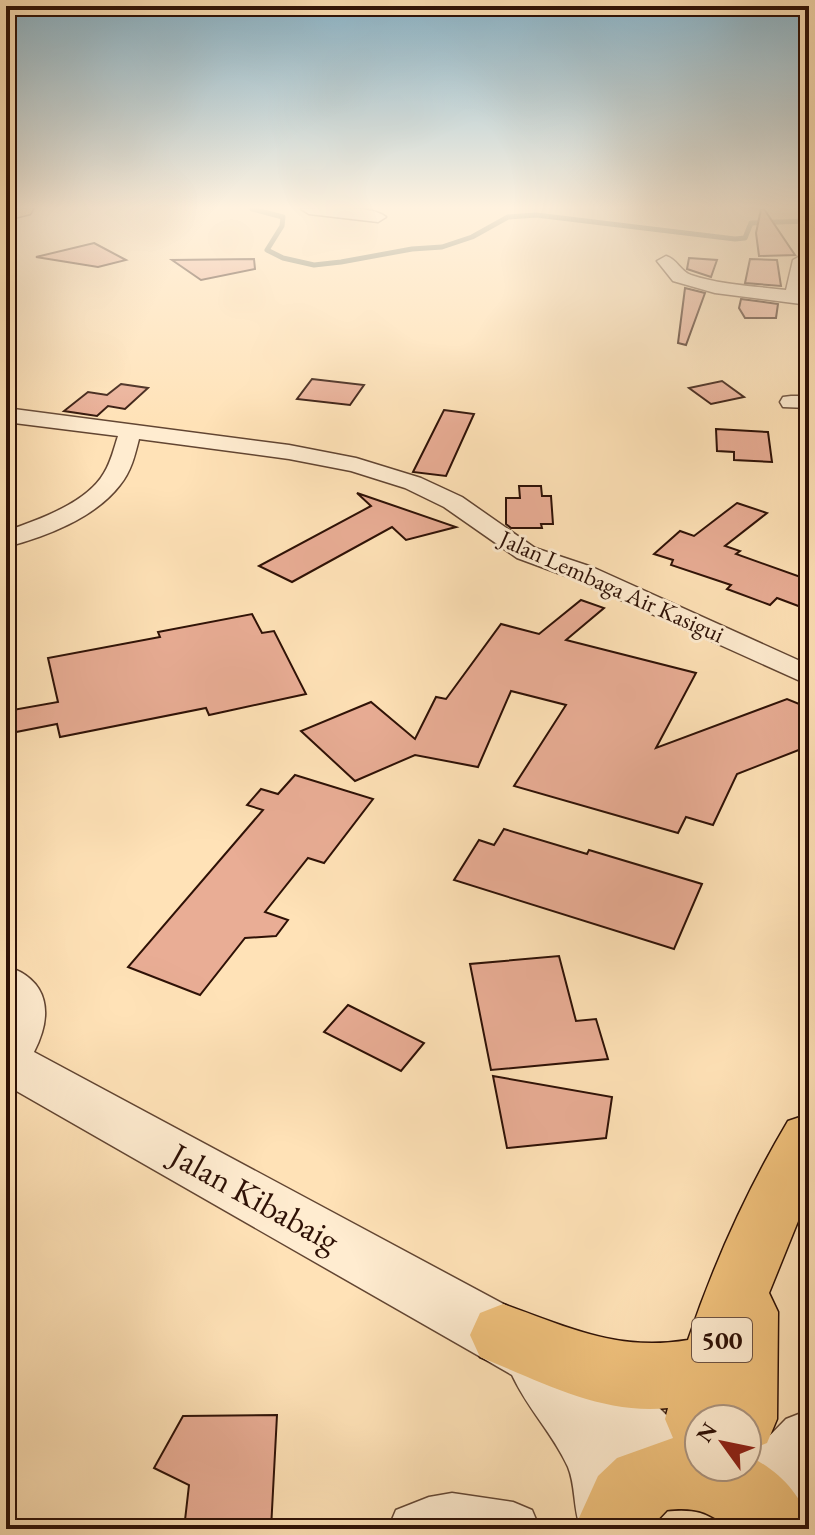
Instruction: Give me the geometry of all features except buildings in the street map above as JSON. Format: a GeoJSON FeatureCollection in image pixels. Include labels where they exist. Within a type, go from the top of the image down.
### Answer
{"type":"FeatureCollection","features":[{"type":"Feature","properties":{"kind":"main road","name":"500"},"geometry":{"type":"LineString","coordinates":[[744,1403],[748,1261],[779,1187],[809,1138]]}},
{"type":"Feature","properties":{"kind":"main road"},"geometry":{"type":"LineString","coordinates":[[503,1335],[604,1372],[635,1378],[660,1377],[687,1403]]}},
{"type":"Feature","properties":{"kind":"main road"},"geometry":{"type":"LineString","coordinates":[[612,1527],[621,1506],[634,1490],[651,1478],[683,1471]]}},
{"type":"Feature","properties":{"kind":"street"},"geometry":{"type":"LineString","coordinates":[[694,281],[715,287],[802,298]]}},
{"type":"Feature","properties":{"kind":"street","name":"Jalan Lembaga Air Kasigui"},"geometry":{"type":"LineString","coordinates":[[6,415],[289,452],[356,465],[413,483],[453,502],[526,553],[583,573],[809,676]]}},
{"type":"Feature","properties":{"kind":"street"},"geometry":{"type":"LineString","coordinates":[[6,539],[34,531],[78,506],[111,481],[135,433]]}},
{"type":"Feature","properties":{"kind":"street"},"geometry":{"type":"LineString","coordinates":[[6,984],[22,1003],[23,1021],[17,1041],[6,1058]]}},
{"type":"Feature","properties":{"kind":"street","name":"Jalan Kibabaig"},"geometry":{"type":"LineString","coordinates":[[6,1058],[503,1335],[581,1384],[656,1448],[683,1451]]}},
{"type":"Feature","properties":{"kind":"street","name":"Jalan Kibabaig"},"geometry":{"type":"LineString","coordinates":[[503,1335],[543,1372],[583,1430],[600,1462],[612,1527]]}},
{"type":"Feature","properties":{"kind":"street"},"geometry":{"type":"LineString","coordinates":[[415,1529],[436,1520],[460,1518],[513,1529]]}}]}
